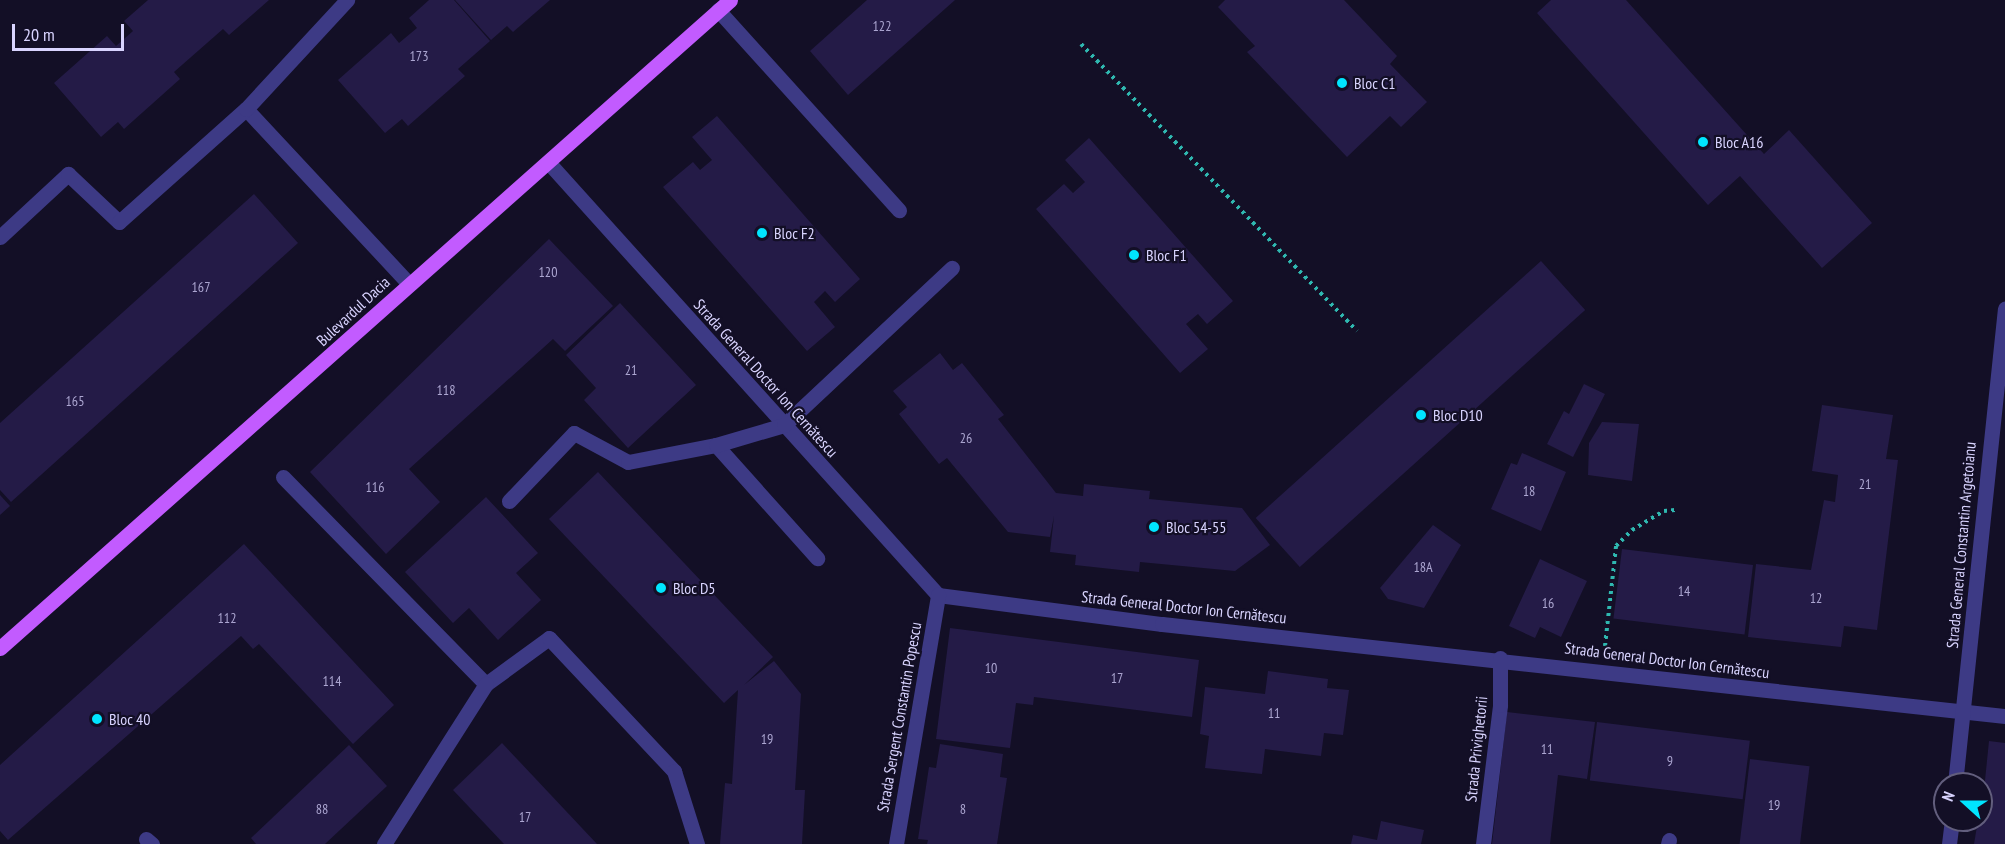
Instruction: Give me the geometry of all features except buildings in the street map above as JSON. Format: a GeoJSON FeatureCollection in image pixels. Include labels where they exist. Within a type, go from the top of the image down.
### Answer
{"type":"FeatureCollection","features":[{"type":"Feature","properties":{"kind":"main road","name":"Bulevardul Dacia"},"geometry":{"type":"LineString","coordinates":[[0,648],[244,435],[409,284],[730,0]]}},
{"type":"Feature","properties":{"kind":"street"},"geometry":{"type":"LineString","coordinates":[[0,237],[68,174],[119,222],[246,109],[347,0]]}},
{"type":"Feature","properties":{"kind":"street"},"geometry":{"type":"LineString","coordinates":[[718,10],[900,210]]}},
{"type":"Feature","properties":{"kind":"street"},"geometry":{"type":"LineString","coordinates":[[246,109],[409,284]]}},
{"type":"Feature","properties":{"kind":"street","name":"Strada General Doctor Ion Cernătescu"},"geometry":{"type":"LineString","coordinates":[[548,162],[938,595],[1162,624],[1500,658],[2005,716]]}},
{"type":"Feature","properties":{"kind":"street"},"geometry":{"type":"LineString","coordinates":[[509,501],[574,433],[628,462],[716,445],[783,425],[952,268]]}},
{"type":"Feature","properties":{"kind":"street","name":"Strada General Constantin Argetoianu"},"geometry":{"type":"LineString","coordinates":[[1956,772],[2005,309]]}},
{"type":"Feature","properties":{"kind":"street"},"geometry":{"type":"LineString","coordinates":[[716,445],[817,558]]}},
{"type":"Feature","properties":{"kind":"street"},"geometry":{"type":"LineString","coordinates":[[283,477],[486,684]]}},
{"type":"Feature","properties":{"kind":"street","name":"Strada Sergent Constantin Popescu"},"geometry":{"type":"LineString","coordinates":[[896,844],[938,595]]}},
{"type":"Feature","properties":{"kind":"street"},"geometry":{"type":"LineString","coordinates":[[384,844],[486,684],[549,638],[674,771],[697,844]]}},
{"type":"Feature","properties":{"kind":"street","name":"Strada Privighetorii"},"geometry":{"type":"LineString","coordinates":[[1482,844],[1500,705],[1500,658]]}},
{"type":"Feature","properties":{"kind":"path"},"geometry":{"type":"LineString","coordinates":[[1081,44],[1357,331]]}},
{"type":"Feature","properties":{"kind":"path"},"geometry":{"type":"LineString","coordinates":[[1602,671],[1616,546],[1632,530],[1664,512],[1675,510]]}},
{"type":"Feature","properties":{"kind":"place","name":"Bloc C1"},"geometry":{"type":"Point","coordinates":[1342,83]}},
{"type":"Feature","properties":{"kind":"place","name":"Bloc A16"},"geometry":{"type":"Point","coordinates":[1703,142]}},
{"type":"Feature","properties":{"kind":"place","name":"Bloc F2"},"geometry":{"type":"Point","coordinates":[762,233]}},
{"type":"Feature","properties":{"kind":"place","name":"Bloc F1"},"geometry":{"type":"Point","coordinates":[1134,255]}},
{"type":"Feature","properties":{"kind":"place","name":"Bloc D10"},"geometry":{"type":"Point","coordinates":[1421,415]}},
{"type":"Feature","properties":{"kind":"place","name":"Bloc 54-55"},"geometry":{"type":"Point","coordinates":[1154,527]}},
{"type":"Feature","properties":{"kind":"place","name":"Bloc D5"},"geometry":{"type":"Point","coordinates":[661,588]}},
{"type":"Feature","properties":{"kind":"place","name":"Bloc 40"},"geometry":{"type":"Point","coordinates":[97,719]}}]}
